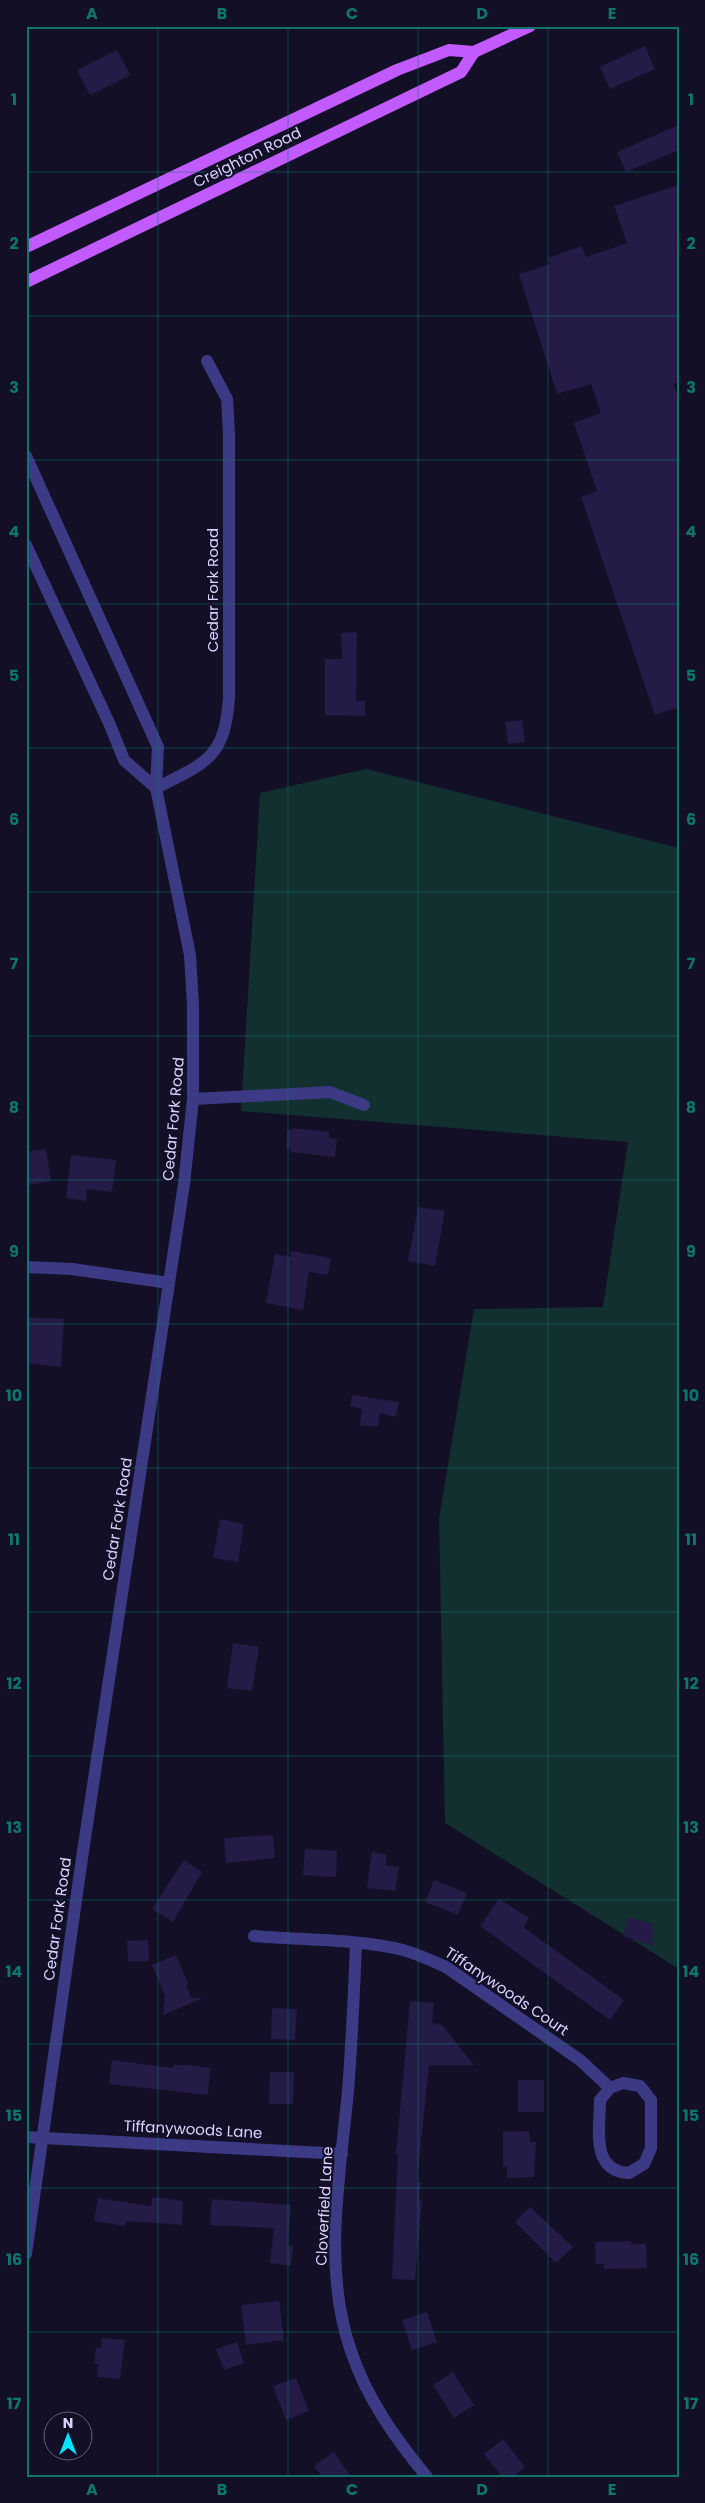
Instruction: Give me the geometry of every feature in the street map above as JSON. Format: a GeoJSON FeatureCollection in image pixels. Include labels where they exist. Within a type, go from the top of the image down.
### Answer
{"type":"FeatureCollection","features":[{"type":"Feature","properties":{"kind":"main road","name":"Creighton Road"},"geometry":{"type":"LineString","coordinates":[[26,247],[397,70],[449,50],[474,52],[530,26]]}},
{"type":"Feature","properties":{"kind":"main road","name":"Creighton Road"},"geometry":{"type":"LineString","coordinates":[[26,282],[461,72],[474,52]]}},
{"type":"Feature","properties":{"kind":"street","name":"Cedar Fork Road"},"geometry":{"type":"LineString","coordinates":[[156,788],[203,762],[216,749],[227,726],[230,432],[227,400],[207,361]]}},
{"type":"Feature","properties":{"kind":"street","name":"Cedar Fork Road"},"geometry":{"type":"LineString","coordinates":[[26,456],[158,747],[156,788],[190,955],[194,1005],[194,1099],[185,1175],[26,2254]]}},
{"type":"Feature","properties":{"kind":"street"},"geometry":{"type":"LineString","coordinates":[[26,545],[110,725],[124,760],[156,788]]}},
{"type":"Feature","properties":{"kind":"street"},"geometry":{"type":"LineString","coordinates":[[194,1099],[330,1092],[364,1105]]}},
{"type":"Feature","properties":{"kind":"street"},"geometry":{"type":"LineString","coordinates":[[26,1266],[72,1268],[169,1283]]}},
{"type":"Feature","properties":{"kind":"street","name":"Tiffanywoods Court"},"geometry":{"type":"LineString","coordinates":[[254,1936],[356,1944],[403,1950],[446,1967],[580,2060],[610,2088]]}},
{"type":"Feature","properties":{"kind":"street","name":"Cloverfield Lane"},"geometry":{"type":"LineString","coordinates":[[356,1944],[349,2075],[335,2238],[336,2278],[342,2318],[362,2381],[376,2408],[427,2477]]}},
{"type":"Feature","properties":{"kind":"street"},"geometry":{"type":"LineString","coordinates":[[622,2083],[632,2083],[640,2086],[651,2100],[649,2157],[644,2164],[629,2173],[612,2169],[601,2156],[600,2100],[610,2088],[622,2083]]}},
{"type":"Feature","properties":{"kind":"street","name":"Tiffanywoods Lane"},"geometry":{"type":"LineString","coordinates":[[26,2137],[342,2154]]}},
{"type":"Feature","properties":{"kind":"green space"},"geometry":{"type":"Polygon","coordinates":[[[366,769],[679,848],[679,1969],[445,1823],[439,1519],[474,1309],[603,1307],[628,1142],[241,1111],[260,793],[366,769]]]}},
{"type":"Feature","properties":{"kind":"building"},"geometry":{"type":"Polygon","coordinates":[[[645,46],[655,69],[610,89],[600,67],[645,46]]]}},
{"type":"Feature","properties":{"kind":"building"},"geometry":{"type":"Polygon","coordinates":[[[117,50],[130,75],[90,95],[77,70],[117,50]]]}},
{"type":"Feature","properties":{"kind":"building"},"geometry":{"type":"Polygon","coordinates":[[[679,125],[679,150],[626,172],[617,152],[679,125]]]}},
{"type":"Feature","properties":{"kind":"building"},"geometry":{"type":"Polygon","coordinates":[[[679,185],[679,382],[673,384],[679,399],[679,707],[655,715],[581,497],[597,491],[574,423],[601,413],[591,384],[557,394],[519,274],[550,264],[548,258],[582,246],[586,257],[627,243],[614,206],[679,185]]]}},
{"type":"Feature","properties":{"kind":"building"},"geometry":{"type":"Polygon","coordinates":[[[357,632],[356,701],[365,701],[365,716],[325,715],[325,659],[342,659],[341,633],[357,632]]]}},
{"type":"Feature","properties":{"kind":"building"},"geometry":{"type":"Polygon","coordinates":[[[522,720],[525,742],[508,744],[505,722],[522,720]]]}},
{"type":"Feature","properties":{"kind":"building"},"geometry":{"type":"Polygon","coordinates":[[[293,1128],[329,1132],[329,1138],[337,1139],[335,1157],[290,1152],[291,1149],[286,1148],[288,1130],[293,1130],[293,1128]]]}},
{"type":"Feature","properties":{"kind":"building"},"geometry":{"type":"Polygon","coordinates":[[[46,1149],[51,1181],[29,1185],[29,1178],[26,1179],[26,1152],[46,1149]]]}},
{"type":"Feature","properties":{"kind":"building"},"geometry":{"type":"Polygon","coordinates":[[[71,1155],[116,1160],[112,1192],[87,1189],[86,1201],[66,1198],[71,1155]]]}},
{"type":"Feature","properties":{"kind":"building"},"geometry":{"type":"Polygon","coordinates":[[[418,1207],[445,1211],[435,1266],[408,1261],[418,1207]]]}},
{"type":"Feature","properties":{"kind":"building"},"geometry":{"type":"Polygon","coordinates":[[[291,1251],[331,1258],[328,1275],[309,1272],[303,1310],[266,1303],[275,1254],[290,1257],[291,1251]]]}},
{"type":"Feature","properties":{"kind":"building"},"geometry":{"type":"Polygon","coordinates":[[[26,1317],[64,1319],[61,1367],[26,1363],[26,1317]]]}},
{"type":"Feature","properties":{"kind":"building"},"geometry":{"type":"Polygon","coordinates":[[[352,1395],[399,1402],[396,1417],[380,1413],[378,1427],[360,1425],[362,1409],[350,1406],[352,1395]]]}},
{"type":"Feature","properties":{"kind":"building"},"geometry":{"type":"Polygon","coordinates":[[[220,1519],[244,1524],[238,1562],[213,1558],[220,1519]]]}},
{"type":"Feature","properties":{"kind":"building"},"geometry":{"type":"Polygon","coordinates":[[[233,1643],[259,1647],[252,1691],[227,1688],[233,1643]]]}},
{"type":"Feature","properties":{"kind":"building"},"geometry":{"type":"Polygon","coordinates":[[[273,1835],[275,1858],[226,1863],[224,1838],[273,1835]]]}},
{"type":"Feature","properties":{"kind":"building"},"geometry":{"type":"Polygon","coordinates":[[[305,1849],[337,1851],[336,1877],[303,1875],[305,1849]]]}},
{"type":"Feature","properties":{"kind":"building"},"geometry":{"type":"Polygon","coordinates":[[[372,1852],[387,1855],[385,1865],[399,1867],[395,1891],[367,1888],[372,1852]]]}},
{"type":"Feature","properties":{"kind":"building"},"geometry":{"type":"Polygon","coordinates":[[[184,1860],[202,1872],[173,1922],[152,1909],[184,1860]]]}},
{"type":"Feature","properties":{"kind":"building"},"geometry":{"type":"Polygon","coordinates":[[[434,1880],[467,1893],[458,1915],[425,1902],[434,1880]]]}},
{"type":"Feature","properties":{"kind":"building"},"geometry":{"type":"Polygon","coordinates":[[[499,1899],[529,1918],[524,1927],[526,1929],[624,2000],[610,2020],[480,1926],[499,1899]]]}},
{"type":"Feature","properties":{"kind":"building"},"geometry":{"type":"Polygon","coordinates":[[[629,1917],[653,1924],[653,1946],[623,1936],[629,1917]]]}},
{"type":"Feature","properties":{"kind":"building"},"geometry":{"type":"Polygon","coordinates":[[[148,1940],[149,1961],[128,1961],[127,1941],[148,1940]]]}},
{"type":"Feature","properties":{"kind":"building"},"geometry":{"type":"Polygon","coordinates":[[[176,1955],[188,1984],[186,1985],[191,1998],[203,1998],[163,2015],[165,1996],[152,1965],[176,1955]]]}},
{"type":"Feature","properties":{"kind":"building"},"geometry":{"type":"Polygon","coordinates":[[[410,2001],[434,2003],[432,2023],[442,2025],[474,2065],[429,2065],[417,2182],[421,2182],[419,2200],[422,2200],[415,2280],[392,2279],[398,2155],[396,2154],[410,2001]]]}},
{"type":"Feature","properties":{"kind":"building"},"geometry":{"type":"Polygon","coordinates":[[[272,2008],[297,2009],[295,2040],[271,2039],[272,2008]]]}},
{"type":"Feature","properties":{"kind":"building"},"geometry":{"type":"Polygon","coordinates":[[[112,2060],[173,2068],[174,2065],[189,2065],[210,2068],[208,2095],[109,2084],[112,2060]]]}},
{"type":"Feature","properties":{"kind":"building"},"geometry":{"type":"Polygon","coordinates":[[[270,2072],[294,2072],[293,2104],[269,2104],[270,2072]]]}},
{"type":"Feature","properties":{"kind":"building"},"geometry":{"type":"Polygon","coordinates":[[[518,2080],[544,2080],[544,2112],[518,2112],[518,2080]]]}},
{"type":"Feature","properties":{"kind":"building"},"geometry":{"type":"Polygon","coordinates":[[[529,2131],[530,2142],[536,2142],[534,2177],[507,2178],[507,2166],[503,2166],[503,2132],[529,2131]]]}},
{"type":"Feature","properties":{"kind":"building"},"geometry":{"type":"Polygon","coordinates":[[[152,2197],[183,2201],[182,2225],[126,2221],[125,2226],[94,2221],[98,2198],[151,2206],[152,2197]]]}},
{"type":"Feature","properties":{"kind":"building"},"geometry":{"type":"Polygon","coordinates":[[[212,2199],[291,2205],[288,2246],[293,2246],[291,2266],[270,2263],[274,2228],[210,2225],[212,2199]]]}},
{"type":"Feature","properties":{"kind":"building"},"geometry":{"type":"Polygon","coordinates":[[[530,2207],[573,2247],[556,2263],[515,2222],[530,2207]]]}},
{"type":"Feature","properties":{"kind":"building"},"geometry":{"type":"Polygon","coordinates":[[[631,2241],[631,2244],[646,2244],[647,2268],[604,2269],[604,2264],[596,2264],[595,2242],[631,2241]]]}},
{"type":"Feature","properties":{"kind":"building"},"geometry":{"type":"Polygon","coordinates":[[[279,2301],[284,2340],[246,2345],[241,2305],[279,2301]]]}},
{"type":"Feature","properties":{"kind":"building"},"geometry":{"type":"Polygon","coordinates":[[[427,2312],[437,2342],[412,2350],[402,2320],[427,2312]]]}},
{"type":"Feature","properties":{"kind":"building"},"geometry":{"type":"Polygon","coordinates":[[[102,2338],[125,2340],[120,2379],[97,2377],[98,2364],[94,2363],[96,2347],[101,2348],[102,2338]]]}},
{"type":"Feature","properties":{"kind":"building"},"geometry":{"type":"Polygon","coordinates":[[[237,2342],[244,2363],[224,2370],[216,2349],[237,2342]]]}},
{"type":"Feature","properties":{"kind":"building"},"geometry":{"type":"Polygon","coordinates":[[[453,2372],[474,2405],[454,2418],[433,2385],[453,2372]]]}},
{"type":"Feature","properties":{"kind":"building"},"geometry":{"type":"Polygon","coordinates":[[[296,2378],[309,2411],[286,2420],[273,2386],[296,2378]]]}},
{"type":"Feature","properties":{"kind":"building"},"geometry":{"type":"Polygon","coordinates":[[[503,2439],[525,2467],[513,2477],[502,2477],[484,2454],[503,2439]]]}},
{"type":"Feature","properties":{"kind":"building"},"geometry":{"type":"Polygon","coordinates":[[[334,2452],[351,2477],[322,2477],[314,2466],[334,2452]]]}}]}
